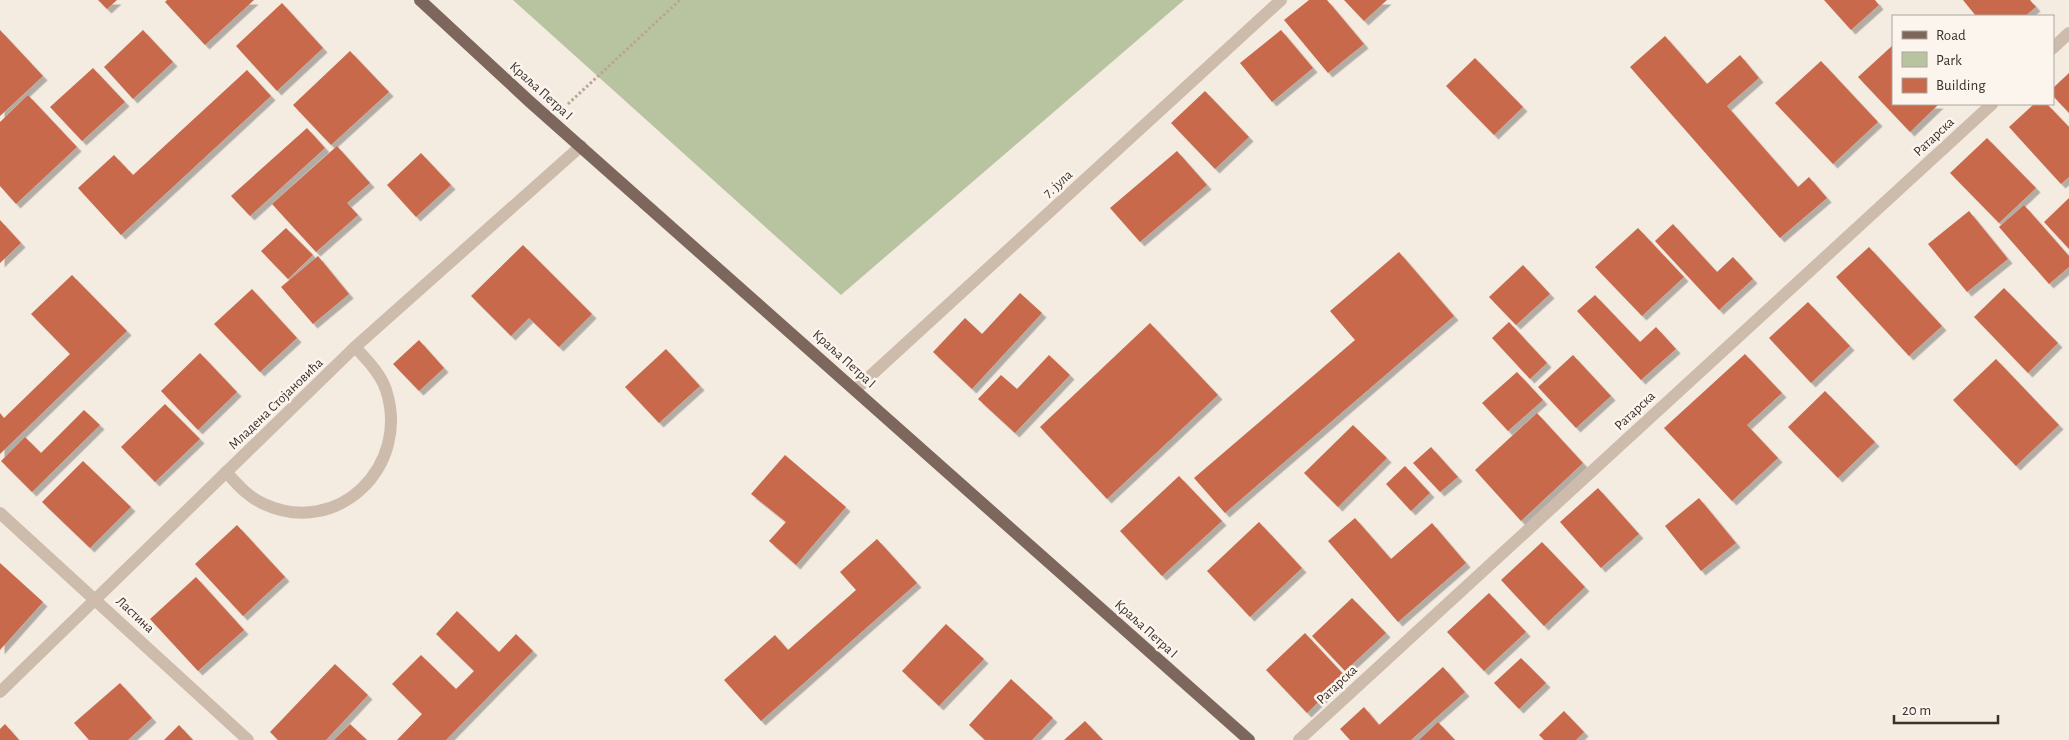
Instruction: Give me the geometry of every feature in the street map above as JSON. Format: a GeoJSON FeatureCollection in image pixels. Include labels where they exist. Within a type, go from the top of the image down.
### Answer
{"type":"FeatureCollection","features":[{"type":"Feature","properties":{"kind":"main road","name":"Краља Петра I"},"geometry":{"type":"LineString","coordinates":[[420,0],[551,120],[1249,740]]}},
{"type":"Feature","properties":{"kind":"street","name":"7. јула"},"geometry":{"type":"LineString","coordinates":[[856,390],[1281,0]]}},
{"type":"Feature","properties":{"kind":"street"},"geometry":{"type":"LineString","coordinates":[[2054,47],[2069,33]]}},
{"type":"Feature","properties":{"kind":"street","name":"Ратарска"},"geometry":{"type":"LineString","coordinates":[[1299,740],[1991,105]]}},
{"type":"Feature","properties":{"kind":"street","name":"Младена Стојановића"},"geometry":{"type":"LineString","coordinates":[[0,692],[355,347],[581,146]]}},
{"type":"Feature","properties":{"kind":"street"},"geometry":{"type":"LineString","coordinates":[[226,472],[247,494],[263,504],[281,510],[300,513],[337,506],[354,496],[369,483],[381,466],[388,448],[392,428],[391,408],[386,388],[376,371],[355,347]]}},
{"type":"Feature","properties":{"kind":"street","name":"Ластина"},"geometry":{"type":"LineString","coordinates":[[0,513],[248,740]]}},
{"type":"Feature","properties":{"kind":"path"},"geometry":{"type":"LineString","coordinates":[[551,120],[680,0]]}},
{"type":"Feature","properties":{"kind":"green space"},"geometry":{"type":"Polygon","coordinates":[[[513,0],[1184,0],[841,295],[513,0]]]}},
{"type":"Feature","properties":{"kind":"building"},"geometry":{"type":"Polygon","coordinates":[[[98,0],[117,0],[107,9],[98,0]]]}},
{"type":"Feature","properties":{"kind":"building"},"geometry":{"type":"Polygon","coordinates":[[[167,0],[254,0],[205,45],[165,2],[167,0]]]}},
{"type":"Feature","properties":{"kind":"building"},"geometry":{"type":"Polygon","coordinates":[[[1309,0],[1327,0],[1364,44],[1328,73],[1284,20],[1309,0]]]}},
{"type":"Feature","properties":{"kind":"building"},"geometry":{"type":"Polygon","coordinates":[[[1344,0],[1387,0],[1364,21],[1344,0]]]}},
{"type":"Feature","properties":{"kind":"building"},"geometry":{"type":"Polygon","coordinates":[[[1824,0],[1875,0],[1879,5],[1851,30],[1824,0]]]}},
{"type":"Feature","properties":{"kind":"building"},"geometry":{"type":"Polygon","coordinates":[[[1963,0],[2030,0],[2036,7],[2026,15],[1975,15],[1963,0]]]}},
{"type":"Feature","properties":{"kind":"building"},"geometry":{"type":"Polygon","coordinates":[[[282,3],[323,48],[277,91],[236,46],[282,3]]]}},
{"type":"Feature","properties":{"kind":"building"},"geometry":{"type":"Polygon","coordinates":[[[0,30],[43,76],[0,116],[0,30]]]}},
{"type":"Feature","properties":{"kind":"building"},"geometry":{"type":"Polygon","coordinates":[[[143,30],[173,62],[133,99],[104,67],[143,30]]]}},
{"type":"Feature","properties":{"kind":"building"},"geometry":{"type":"Polygon","coordinates":[[[1281,30],[1313,68],[1272,102],[1240,63],[1281,30]]]}},
{"type":"Feature","properties":{"kind":"building"},"geometry":{"type":"Polygon","coordinates":[[[1665,36],[1707,84],[1740,55],[1759,78],[1727,106],[1798,187],[1809,177],[1827,198],[1780,238],[1630,67],[1665,36]]]}},
{"type":"Feature","properties":{"kind":"building"},"geometry":{"type":"Polygon","coordinates":[[[1892,46],[1892,105],[1938,105],[1910,132],[1858,77],[1892,46]]]}},
{"type":"Feature","properties":{"kind":"building"},"geometry":{"type":"Polygon","coordinates":[[[350,51],[389,92],[331,145],[293,105],[350,51]]]}},
{"type":"Feature","properties":{"kind":"building"},"geometry":{"type":"Polygon","coordinates":[[[1475,58],[1523,107],[1494,135],[1446,86],[1475,58]]]}},
{"type":"Feature","properties":{"kind":"building"},"geometry":{"type":"Polygon","coordinates":[[[1821,61],[1878,122],[1833,164],[1775,103],[1821,61]]]}},
{"type":"Feature","properties":{"kind":"building"},"geometry":{"type":"Polygon","coordinates":[[[93,68],[125,102],[82,141],[50,107],[93,68]]]}},
{"type":"Feature","properties":{"kind":"building"},"geometry":{"type":"Polygon","coordinates":[[[247,70],[271,96],[121,235],[78,188],[114,155],[133,175],[247,70]]]}},
{"type":"Feature","properties":{"kind":"building"},"geometry":{"type":"Polygon","coordinates":[[[2069,73],[2069,113],[2054,97],[2054,87],[2069,73]]]}},
{"type":"Feature","properties":{"kind":"building"},"geometry":{"type":"Polygon","coordinates":[[[1205,91],[1249,137],[1215,169],[1171,123],[1205,91]]]}},
{"type":"Feature","properties":{"kind":"building"},"geometry":{"type":"Polygon","coordinates":[[[28,95],[77,147],[16,204],[0,186],[0,122],[28,95]]]}},
{"type":"Feature","properties":{"kind":"building"},"geometry":{"type":"Polygon","coordinates":[[[2033,105],[2048,105],[2069,127],[2069,177],[2061,184],[2009,127],[2033,105]]]}},
{"type":"Feature","properties":{"kind":"building"},"geometry":{"type":"Polygon","coordinates":[[[307,128],[325,148],[250,216],[231,196],[307,128]]]}},
{"type":"Feature","properties":{"kind":"building"},"geometry":{"type":"Polygon","coordinates":[[[1987,138],[2036,188],[1999,223],[1950,173],[1987,138]]]}},
{"type":"Feature","properties":{"kind":"building"},"geometry":{"type":"Polygon","coordinates":[[[337,146],[370,183],[347,203],[358,215],[316,252],[272,204],[337,146]]]}},
{"type":"Feature","properties":{"kind":"building"},"geometry":{"type":"Polygon","coordinates":[[[1177,151],[1207,185],[1140,242],[1110,208],[1177,151]]]}},
{"type":"Feature","properties":{"kind":"building"},"geometry":{"type":"Polygon","coordinates":[[[421,153],[451,185],[416,217],[387,185],[421,153]]]}},
{"type":"Feature","properties":{"kind":"building"},"geometry":{"type":"Polygon","coordinates":[[[2069,198],[2069,249],[2044,222],[2069,198]]]}},
{"type":"Feature","properties":{"kind":"building"},"geometry":{"type":"Polygon","coordinates":[[[2024,205],[2069,256],[2069,267],[2049,284],[1999,227],[2024,205]]]}},
{"type":"Feature","properties":{"kind":"building"},"geometry":{"type":"Polygon","coordinates":[[[1969,211],[2008,259],[1967,292],[1928,244],[1969,211]]]}},
{"type":"Feature","properties":{"kind":"building"},"geometry":{"type":"Polygon","coordinates":[[[0,220],[21,243],[0,263],[0,220]]]}},
{"type":"Feature","properties":{"kind":"building"},"geometry":{"type":"Polygon","coordinates":[[[1673,224],[1717,272],[1733,257],[1753,279],[1719,310],[1655,241],[1673,224]]]}},
{"type":"Feature","properties":{"kind":"building"},"geometry":{"type":"Polygon","coordinates":[[[286,228],[313,255],[288,279],[261,251],[286,228]]]}},
{"type":"Feature","properties":{"kind":"building"},"geometry":{"type":"Polygon","coordinates":[[[1638,228],[1684,277],[1642,316],[1595,267],[1638,228]]]}},
{"type":"Feature","properties":{"kind":"building"},"geometry":{"type":"Polygon","coordinates":[[[523,245],[592,314],[559,347],[529,318],[511,336],[471,296],[523,245]]]}},
{"type":"Feature","properties":{"kind":"building"},"geometry":{"type":"Polygon","coordinates":[[[1869,247],[1942,326],[1909,356],[1836,277],[1869,247]]]}},
{"type":"Feature","properties":{"kind":"building"},"geometry":{"type":"Polygon","coordinates":[[[1399,252],[1454,316],[1225,513],[1194,478],[1355,340],[1330,311],[1399,252]]]}},
{"type":"Feature","properties":{"kind":"building"},"geometry":{"type":"Polygon","coordinates":[[[318,256],[349,294],[313,324],[281,287],[318,256]]]}},
{"type":"Feature","properties":{"kind":"building"},"geometry":{"type":"Polygon","coordinates":[[[1523,265],[1550,294],[1516,325],[1489,297],[1523,265]]]}},
{"type":"Feature","properties":{"kind":"building"},"geometry":{"type":"Polygon","coordinates":[[[72,275],[127,331],[0,454],[0,413],[4,418],[70,354],[31,314],[72,275]]]}},
{"type":"Feature","properties":{"kind":"building"},"geometry":{"type":"Polygon","coordinates":[[[2004,288],[2058,343],[2028,373],[1974,317],[2004,288]]]}},
{"type":"Feature","properties":{"kind":"building"},"geometry":{"type":"Polygon","coordinates":[[[252,289],[297,338],[260,372],[214,324],[252,289]]]}},
{"type":"Feature","properties":{"kind":"building"},"geometry":{"type":"Polygon","coordinates":[[[1020,293],[1042,313],[972,389],[933,352],[965,318],[982,334],[1020,293]]]}},
{"type":"Feature","properties":{"kind":"building"},"geometry":{"type":"Polygon","coordinates":[[[1595,295],[1640,342],[1656,327],[1676,349],[1641,380],[1577,311],[1595,295]]]}},
{"type":"Feature","properties":{"kind":"building"},"geometry":{"type":"Polygon","coordinates":[[[1808,302],[1850,346],[1811,383],[1769,338],[1808,302]]]}},
{"type":"Feature","properties":{"kind":"building"},"geometry":{"type":"Polygon","coordinates":[[[1509,322],[1547,363],[1530,379],[1492,338],[1509,322]]]}},
{"type":"Feature","properties":{"kind":"building"},"geometry":{"type":"Polygon","coordinates":[[[1150,323],[1218,395],[1107,499],[1040,427],[1150,323]]]}},
{"type":"Feature","properties":{"kind":"building"},"geometry":{"type":"Polygon","coordinates":[[[419,340],[444,368],[419,391],[393,364],[419,340]]]}},
{"type":"Feature","properties":{"kind":"building"},"geometry":{"type":"Polygon","coordinates":[[[666,349],[700,386],[659,423],[625,387],[666,349]]]}},
{"type":"Feature","properties":{"kind":"building"},"geometry":{"type":"Polygon","coordinates":[[[200,353],[237,392],[198,430],[161,391],[200,353]]]}},
{"type":"Feature","properties":{"kind":"building"},"geometry":{"type":"Polygon","coordinates":[[[1745,354],[1782,393],[1747,425],[1778,458],[1732,501],[1664,428],[1745,354]]]}},
{"type":"Feature","properties":{"kind":"building"},"geometry":{"type":"Polygon","coordinates":[[[1049,355],[1070,375],[1015,433],[978,399],[1001,375],[1017,389],[1049,355]]]}},
{"type":"Feature","properties":{"kind":"building"},"geometry":{"type":"Polygon","coordinates":[[[1573,355],[1611,396],[1576,428],[1538,387],[1573,355]]]}},
{"type":"Feature","properties":{"kind":"building"},"geometry":{"type":"Polygon","coordinates":[[[1996,359],[2059,425],[2016,466],[1953,400],[1996,359]]]}},
{"type":"Feature","properties":{"kind":"building"},"geometry":{"type":"Polygon","coordinates":[[[1517,372],[1543,400],[1508,431],[1482,403],[1517,372]]]}},
{"type":"Feature","properties":{"kind":"building"},"geometry":{"type":"Polygon","coordinates":[[[1825,391],[1875,442],[1838,478],[1788,427],[1825,391]]]}},
{"type":"Feature","properties":{"kind":"building"},"geometry":{"type":"Polygon","coordinates":[[[165,404],[200,439],[155,482],[121,447],[165,404]]]}},
{"type":"Feature","properties":{"kind":"building"},"geometry":{"type":"Polygon","coordinates":[[[84,410],[100,425],[32,492],[1,461],[25,437],[41,453],[84,410]]]}},
{"type":"Feature","properties":{"kind":"building"},"geometry":{"type":"Polygon","coordinates":[[[1537,413],[1583,463],[1521,521],[1475,470],[1537,413]]]}},
{"type":"Feature","properties":{"kind":"building"},"geometry":{"type":"Polygon","coordinates":[[[1353,425],[1387,458],[1338,507],[1304,473],[1353,425]]]}},
{"type":"Feature","properties":{"kind":"building"},"geometry":{"type":"Polygon","coordinates":[[[1431,447],[1458,477],[1440,492],[1413,463],[1431,447]]]}},
{"type":"Feature","properties":{"kind":"building"},"geometry":{"type":"Polygon","coordinates":[[[785,455],[846,507],[796,565],[769,541],[786,522],[751,494],[785,455]]]}},
{"type":"Feature","properties":{"kind":"building"},"geometry":{"type":"Polygon","coordinates":[[[83,461],[131,507],[90,548],[42,502],[83,461]]]}},
{"type":"Feature","properties":{"kind":"building"},"geometry":{"type":"Polygon","coordinates":[[[1405,466],[1430,493],[1411,511],[1386,484],[1405,466]]]}},
{"type":"Feature","properties":{"kind":"building"},"geometry":{"type":"Polygon","coordinates":[[[1179,476],[1222,521],[1162,576],[1120,531],[1179,476]]]}},
{"type":"Feature","properties":{"kind":"building"},"geometry":{"type":"Polygon","coordinates":[[[1598,488],[1639,534],[1601,568],[1560,522],[1598,488]]]}},
{"type":"Feature","properties":{"kind":"building"},"geometry":{"type":"Polygon","coordinates":[[[1699,498],[1736,543],[1701,571],[1665,526],[1699,498]]]}},
{"type":"Feature","properties":{"kind":"building"},"geometry":{"type":"Polygon","coordinates":[[[1355,518],[1391,559],[1432,523],[1466,563],[1398,622],[1328,541],[1355,518]]]}},
{"type":"Feature","properties":{"kind":"building"},"geometry":{"type":"Polygon","coordinates":[[[1259,522],[1302,568],[1250,617],[1207,571],[1259,522]]]}},
{"type":"Feature","properties":{"kind":"building"},"geometry":{"type":"Polygon","coordinates":[[[237,525],[285,577],[243,616],[195,564],[237,525]]]}},
{"type":"Feature","properties":{"kind":"building"},"geometry":{"type":"Polygon","coordinates":[[[877,539],[917,583],[761,721],[724,680],[775,635],[788,650],[856,590],[840,572],[877,539]]]}},
{"type":"Feature","properties":{"kind":"building"},"geometry":{"type":"Polygon","coordinates":[[[1542,542],[1585,587],[1544,626],[1501,580],[1542,542]]]}},
{"type":"Feature","properties":{"kind":"building"},"geometry":{"type":"Polygon","coordinates":[[[0,563],[43,602],[0,650],[0,563]]]}},
{"type":"Feature","properties":{"kind":"building"},"geometry":{"type":"Polygon","coordinates":[[[196,577],[244,630],[198,671],[150,619],[196,577]]]}},
{"type":"Feature","properties":{"kind":"building"},"geometry":{"type":"Polygon","coordinates":[[[1489,593],[1526,632],[1484,671],[1447,632],[1489,593]]]}},
{"type":"Feature","properties":{"kind":"building"},"geometry":{"type":"Polygon","coordinates":[[[1352,598],[1386,633],[1345,671],[1312,636],[1352,598]]]}},
{"type":"Feature","properties":{"kind":"building"},"geometry":{"type":"Polygon","coordinates":[[[457,611],[499,652],[516,634],[533,651],[446,740],[397,740],[422,714],[392,684],[421,655],[456,689],[474,671],[436,634],[457,611]]]}},
{"type":"Feature","properties":{"kind":"building"},"geometry":{"type":"Polygon","coordinates":[[[946,624],[984,659],[939,706],[902,671],[946,624]]]}},
{"type":"Feature","properties":{"kind":"building"},"geometry":{"type":"Polygon","coordinates":[[[1305,633],[1345,676],[1307,713],[1266,670],[1305,633]]]}},
{"type":"Feature","properties":{"kind":"building"},"geometry":{"type":"Polygon","coordinates":[[[1521,658],[1546,683],[1519,709],[1494,683],[1521,658]]]}},
{"type":"Feature","properties":{"kind":"building"},"geometry":{"type":"Polygon","coordinates":[[[335,664],[368,695],[326,740],[278,740],[270,732],[335,664]]]}},
{"type":"Feature","properties":{"kind":"building"},"geometry":{"type":"Polygon","coordinates":[[[1443,667],[1465,692],[1411,740],[1350,740],[1340,729],[1364,707],[1379,725],[1443,667]]]}},
{"type":"Feature","properties":{"kind":"building"},"geometry":{"type":"Polygon","coordinates":[[[1011,679],[1053,718],[1032,740],[985,740],[969,725],[1011,679]]]}},
{"type":"Feature","properties":{"kind":"building"},"geometry":{"type":"Polygon","coordinates":[[[120,683],[152,718],[128,740],[89,740],[74,723],[120,683]]]}},
{"type":"Feature","properties":{"kind":"building"},"geometry":{"type":"Polygon","coordinates":[[[1564,711],[1584,732],[1576,740],[1544,740],[1539,735],[1564,711]]]}},
{"type":"Feature","properties":{"kind":"building"},"geometry":{"type":"Polygon","coordinates":[[[1085,721],[1103,740],[1064,740],[1085,721]]]}},
{"type":"Feature","properties":{"kind":"building"},"geometry":{"type":"Polygon","coordinates":[[[1438,722],[1455,740],[1419,740],[1438,722]]]}},
{"type":"Feature","properties":{"kind":"building"},"geometry":{"type":"Polygon","coordinates":[[[5,724],[19,740],[0,740],[0,729],[5,724]]]}},
{"type":"Feature","properties":{"kind":"building"},"geometry":{"type":"Polygon","coordinates":[[[350,724],[367,740],[334,740],[350,724]]]}},
{"type":"Feature","properties":{"kind":"building"},"geometry":{"type":"Polygon","coordinates":[[[179,725],[193,740],[164,740],[179,725]]]}}]}
